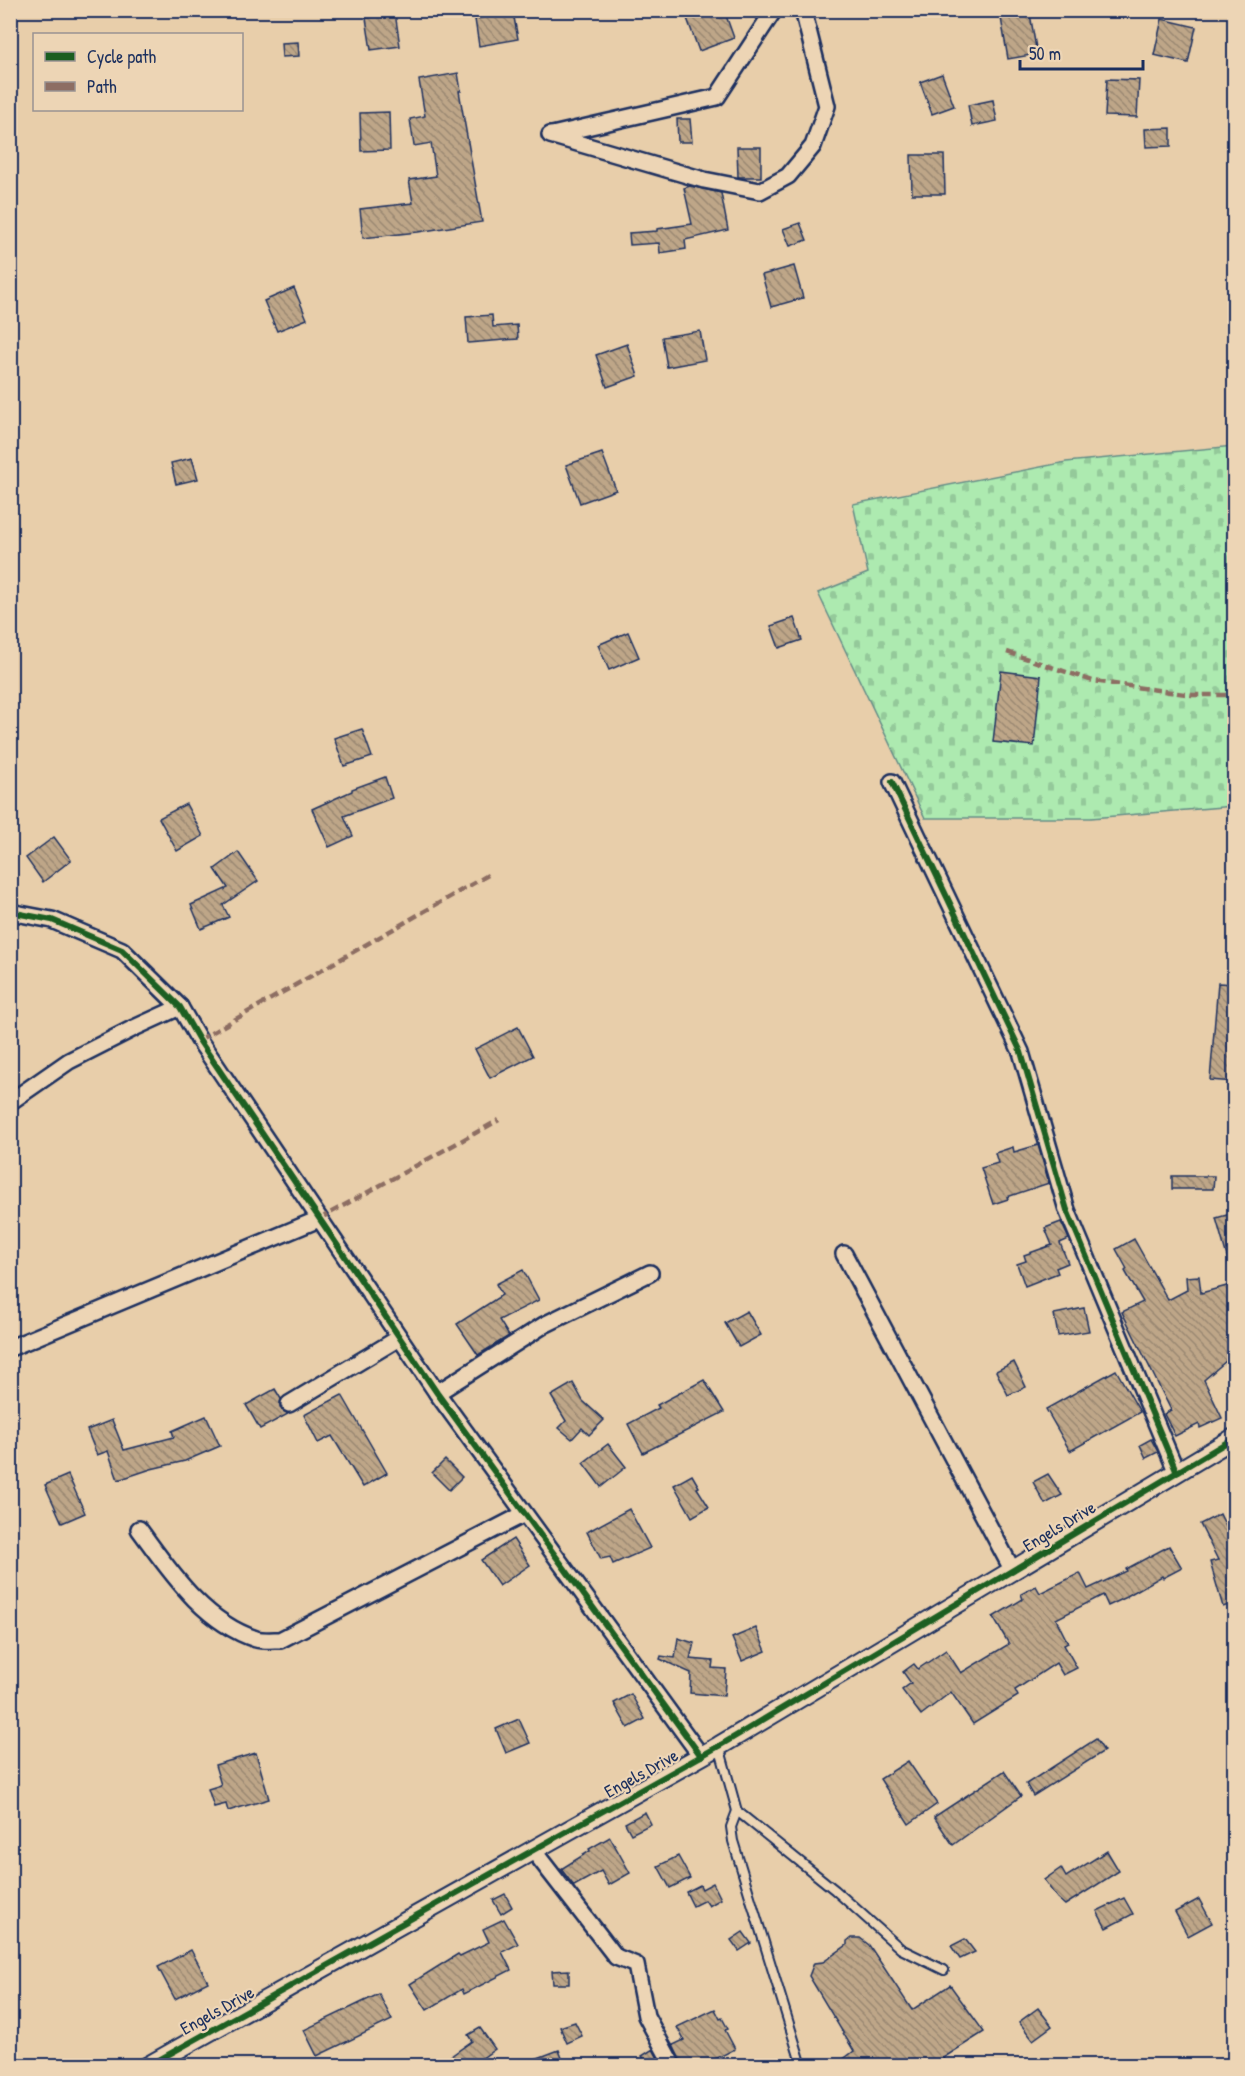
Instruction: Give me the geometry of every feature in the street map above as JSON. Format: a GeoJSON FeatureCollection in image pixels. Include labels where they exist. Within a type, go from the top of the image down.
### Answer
{"type":"FeatureCollection","features":[{"type":"Feature","properties":{"kind":"street"},"geometry":{"type":"LineString","coordinates":[[774,10],[717,97],[550,135],[704,180],[760,191],[788,176],[813,146],[827,106],[802,10]]}},
{"type":"Feature","properties":{"kind":"street"},"geometry":{"type":"LineString","coordinates":[[892,782],[1021,1052],[1067,1210],[1178,1473]]}},
{"type":"Feature","properties":{"kind":"street"},"geometry":{"type":"LineString","coordinates":[[10,912],[52,920],[122,950],[180,1007],[199,1040],[437,1393],[701,1756]]}},
{"type":"Feature","properties":{"kind":"street"},"geometry":{"type":"LineString","coordinates":[[10,1102],[69,1061],[180,1007]]}},
{"type":"Feature","properties":{"kind":"street"},"geometry":{"type":"LineString","coordinates":[[10,1348],[319,1219]]}},
{"type":"Feature","properties":{"kind":"street"},"geometry":{"type":"LineString","coordinates":[[844,1254],[1013,1571]]}},
{"type":"Feature","properties":{"kind":"street"},"geometry":{"type":"LineString","coordinates":[[437,1393],[544,1325],[650,1273]]}},
{"type":"Feature","properties":{"kind":"street"},"geometry":{"type":"LineString","coordinates":[[289,1404],[399,1338]]}},
{"type":"Feature","properties":{"kind":"street","name":"Engels Drive"},"geometry":{"type":"LineString","coordinates":[[148,2066],[719,1746],[1234,1438]]}},
{"type":"Feature","properties":{"kind":"street"},"geometry":{"type":"LineString","coordinates":[[139,1528],[179,1584],[222,1623],[258,1640],[280,1640],[524,1514]]}},
{"type":"Feature","properties":{"kind":"street"},"geometry":{"type":"LineString","coordinates":[[533,1850],[616,1957],[636,1965],[646,2016],[673,2066]]}},
{"type":"Feature","properties":{"kind":"lane"},"geometry":{"type":"LineString","coordinates":[[719,1746],[737,1811],[835,1890],[901,1949],[944,1970]]}},
{"type":"Feature","properties":{"kind":"lane"},"geometry":{"type":"LineString","coordinates":[[737,1811],[731,1827],[733,1841],[802,2066]]}},
{"type":"Feature","properties":{"kind":"green space"},"geometry":{"type":"Polygon","coordinates":[[[1234,446],[1234,806],[1091,818],[925,818],[818,593],[868,573],[853,504],[1066,462],[1234,446]]]}},
{"type":"Feature","properties":{"kind":"building"},"geometry":{"type":"Polygon","coordinates":[[[684,10],[724,10],[734,38],[699,51],[684,10]]]}},
{"type":"Feature","properties":{"kind":"building"},"geometry":{"type":"Polygon","coordinates":[[[513,12],[518,39],[479,46],[475,19],[513,12]]]}},
{"type":"Feature","properties":{"kind":"building"},"geometry":{"type":"Polygon","coordinates":[[[395,13],[400,46],[371,50],[366,18],[395,13]]]}},
{"type":"Feature","properties":{"kind":"building"},"geometry":{"type":"Polygon","coordinates":[[[1030,14],[1037,54],[1008,59],[1001,18],[1030,14]]]}},
{"type":"Feature","properties":{"kind":"building"},"geometry":{"type":"Polygon","coordinates":[[[1162,19],[1196,27],[1188,63],[1154,55],[1162,19]]]}},
{"type":"Feature","properties":{"kind":"building"},"geometry":{"type":"Polygon","coordinates":[[[298,42],[299,56],[282,57],[281,43],[298,42]]]}},
{"type":"Feature","properties":{"kind":"building"},"geometry":{"type":"Polygon","coordinates":[[[458,73],[461,91],[459,91],[482,222],[363,238],[360,209],[413,203],[409,180],[436,176],[431,143],[414,146],[410,119],[425,116],[419,80],[458,73]]]}},
{"type":"Feature","properties":{"kind":"building"},"geometry":{"type":"Polygon","coordinates":[[[942,74],[954,106],[932,114],[920,82],[942,74]]]}},
{"type":"Feature","properties":{"kind":"building"},"geometry":{"type":"Polygon","coordinates":[[[1107,79],[1139,80],[1137,117],[1105,116],[1107,79]]]}},
{"type":"Feature","properties":{"kind":"building"},"geometry":{"type":"Polygon","coordinates":[[[993,100],[997,121],[972,126],[968,105],[993,100]]]}},
{"type":"Feature","properties":{"kind":"building"},"geometry":{"type":"Polygon","coordinates":[[[389,112],[390,150],[361,151],[360,113],[389,112]]]}},
{"type":"Feature","properties":{"kind":"building"},"geometry":{"type":"Polygon","coordinates":[[[677,119],[690,119],[692,142],[678,142],[677,119]]]}},
{"type":"Feature","properties":{"kind":"building"},"geometry":{"type":"Polygon","coordinates":[[[1171,128],[1171,146],[1146,147],[1145,129],[1171,128]]]}},
{"type":"Feature","properties":{"kind":"building"},"geometry":{"type":"Polygon","coordinates":[[[737,147],[761,147],[761,177],[738,177],[737,147]]]}},
{"type":"Feature","properties":{"kind":"building"},"geometry":{"type":"Polygon","coordinates":[[[911,155],[944,155],[945,194],[912,194],[911,155]]]}},
{"type":"Feature","properties":{"kind":"building"},"geometry":{"type":"Polygon","coordinates":[[[690,186],[721,193],[728,230],[685,240],[686,249],[660,253],[659,243],[630,245],[629,233],[657,231],[657,229],[692,224],[684,188],[690,186]]]}},
{"type":"Feature","properties":{"kind":"building"},"geometry":{"type":"Polygon","coordinates":[[[800,223],[807,240],[790,246],[783,229],[800,223]]]}},
{"type":"Feature","properties":{"kind":"building"},"geometry":{"type":"Polygon","coordinates":[[[794,266],[803,298],[771,307],[762,275],[794,266]]]}},
{"type":"Feature","properties":{"kind":"building"},"geometry":{"type":"Polygon","coordinates":[[[294,288],[307,319],[277,331],[264,301],[294,288]]]}},
{"type":"Feature","properties":{"kind":"building"},"geometry":{"type":"Polygon","coordinates":[[[492,315],[493,327],[517,325],[518,339],[468,343],[466,317],[492,315]]]}},
{"type":"Feature","properties":{"kind":"building"},"geometry":{"type":"Polygon","coordinates":[[[700,331],[705,360],[667,367],[662,337],[700,331]]]}},
{"type":"Feature","properties":{"kind":"building"},"geometry":{"type":"Polygon","coordinates":[[[627,344],[638,376],[607,387],[596,355],[627,344]]]}},
{"type":"Feature","properties":{"kind":"building"},"geometry":{"type":"Polygon","coordinates":[[[602,453],[616,490],[580,503],[566,465],[602,453]]]}},
{"type":"Feature","properties":{"kind":"building"},"geometry":{"type":"Polygon","coordinates":[[[192,458],[198,479],[176,484],[171,463],[192,458]]]}},
{"type":"Feature","properties":{"kind":"building"},"geometry":{"type":"Polygon","coordinates":[[[794,618],[802,640],[779,648],[771,626],[794,618]]]}},
{"type":"Feature","properties":{"kind":"building"},"geometry":{"type":"Polygon","coordinates":[[[628,632],[639,657],[609,670],[598,645],[628,632]]]}},
{"type":"Feature","properties":{"kind":"building"},"geometry":{"type":"Polygon","coordinates":[[[1001,671],[1041,676],[1034,746],[993,742],[1001,671]]]}},
{"type":"Feature","properties":{"kind":"building"},"geometry":{"type":"Polygon","coordinates":[[[362,729],[372,757],[344,766],[334,738],[362,729]]]}},
{"type":"Feature","properties":{"kind":"building"},"geometry":{"type":"Polygon","coordinates":[[[385,777],[392,798],[344,816],[353,836],[329,847],[312,809],[352,789],[385,777]]]}},
{"type":"Feature","properties":{"kind":"building"},"geometry":{"type":"Polygon","coordinates":[[[186,804],[203,836],[177,851],[159,818],[186,804]]]}},
{"type":"Feature","properties":{"kind":"building"},"geometry":{"type":"Polygon","coordinates":[[[54,837],[71,860],[43,882],[26,858],[54,837]]]}},
{"type":"Feature","properties":{"kind":"building"},"geometry":{"type":"Polygon","coordinates":[[[238,852],[258,881],[223,905],[229,917],[201,929],[191,905],[228,888],[215,869],[238,852]]]}},
{"type":"Feature","properties":{"kind":"building"},"geometry":{"type":"Polygon","coordinates":[[[1218,983],[1234,984],[1234,1082],[1210,1080],[1218,983]]]}},
{"type":"Feature","properties":{"kind":"building"},"geometry":{"type":"Polygon","coordinates":[[[518,1027],[533,1056],[490,1078],[475,1049],[518,1027]]]}},
{"type":"Feature","properties":{"kind":"building"},"geometry":{"type":"Polygon","coordinates":[[[1038,1145],[1049,1183],[993,1204],[981,1168],[998,1163],[995,1153],[1013,1147],[1014,1152],[1038,1145]]]}},
{"type":"Feature","properties":{"kind":"building"},"geometry":{"type":"Polygon","coordinates":[[[1172,1176],[1214,1176],[1213,1189],[1172,1189],[1172,1176]]]}},
{"type":"Feature","properties":{"kind":"building"},"geometry":{"type":"Polygon","coordinates":[[[1234,1213],[1234,1270],[1231,1271],[1216,1218],[1234,1213]]]}},
{"type":"Feature","properties":{"kind":"building"},"geometry":{"type":"Polygon","coordinates":[[[1061,1222],[1069,1239],[1060,1243],[1068,1263],[1056,1268],[1058,1273],[1025,1286],[1017,1264],[1026,1261],[1024,1255],[1052,1245],[1045,1228],[1061,1222]]]}},
{"type":"Feature","properties":{"kind":"building"},"geometry":{"type":"Polygon","coordinates":[[[1134,1239],[1168,1300],[1187,1290],[1186,1277],[1199,1276],[1201,1293],[1234,1284],[1234,1354],[1204,1380],[1222,1418],[1200,1428],[1199,1424],[1175,1436],[1164,1414],[1171,1410],[1122,1312],[1143,1302],[1125,1271],[1127,1269],[1116,1249],[1134,1239]]]}},
{"type":"Feature","properties":{"kind":"building"},"geometry":{"type":"Polygon","coordinates":[[[523,1270],[539,1300],[499,1320],[509,1336],[478,1355],[457,1324],[502,1295],[496,1284],[523,1270]]]}},
{"type":"Feature","properties":{"kind":"building"},"geometry":{"type":"Polygon","coordinates":[[[1084,1308],[1089,1331],[1058,1336],[1054,1314],[1084,1308]]]}},
{"type":"Feature","properties":{"kind":"building"},"geometry":{"type":"Polygon","coordinates":[[[747,1311],[761,1335],[739,1347],[725,1323],[747,1311]]]}},
{"type":"Feature","properties":{"kind":"building"},"geometry":{"type":"Polygon","coordinates":[[[1014,1362],[1026,1387],[1008,1395],[996,1371],[1014,1362]]]}},
{"type":"Feature","properties":{"kind":"building"},"geometry":{"type":"Polygon","coordinates":[[[1116,1370],[1140,1412],[1070,1451],[1046,1409],[1116,1370]]]}},
{"type":"Feature","properties":{"kind":"building"},"geometry":{"type":"Polygon","coordinates":[[[704,1380],[724,1412],[643,1453],[628,1424],[659,1408],[657,1405],[704,1380]]]}},
{"type":"Feature","properties":{"kind":"building"},"geometry":{"type":"Polygon","coordinates":[[[573,1383],[583,1401],[604,1420],[589,1435],[582,1428],[572,1439],[559,1428],[566,1421],[551,1396],[573,1383]]]}},
{"type":"Feature","properties":{"kind":"building"},"geometry":{"type":"Polygon","coordinates":[[[275,1389],[281,1399],[280,1408],[288,1414],[260,1429],[246,1405],[275,1389]]]}},
{"type":"Feature","properties":{"kind":"building"},"geometry":{"type":"Polygon","coordinates":[[[342,1395],[387,1473],[363,1487],[332,1436],[318,1443],[304,1415],[342,1395]]]}},
{"type":"Feature","properties":{"kind":"building"},"geometry":{"type":"Polygon","coordinates":[[[206,1416],[220,1446],[185,1461],[118,1480],[108,1451],[97,1455],[87,1430],[112,1420],[124,1450],[174,1437],[172,1431],[206,1416]]]}},
{"type":"Feature","properties":{"kind":"building"},"geometry":{"type":"Polygon","coordinates":[[[1151,1439],[1158,1452],[1146,1458],[1140,1445],[1151,1439]]]}},
{"type":"Feature","properties":{"kind":"building"},"geometry":{"type":"Polygon","coordinates":[[[608,1444],[626,1467],[601,1487],[583,1463],[608,1444]]]}},
{"type":"Feature","properties":{"kind":"building"},"geometry":{"type":"Polygon","coordinates":[[[445,1460],[462,1477],[449,1490],[432,1473],[445,1460]]]}},
{"type":"Feature","properties":{"kind":"building"},"geometry":{"type":"Polygon","coordinates":[[[1048,1474],[1062,1495],[1045,1504],[1033,1482],[1048,1474]]]}},
{"type":"Feature","properties":{"kind":"building"},"geometry":{"type":"Polygon","coordinates":[[[68,1475],[85,1513],[62,1523],[45,1485],[68,1475]]]}},
{"type":"Feature","properties":{"kind":"building"},"geometry":{"type":"Polygon","coordinates":[[[692,1475],[709,1507],[692,1517],[674,1485],[692,1475]]]}},
{"type":"Feature","properties":{"kind":"building"},"geometry":{"type":"Polygon","coordinates":[[[629,1509],[650,1548],[613,1564],[610,1557],[601,1559],[587,1532],[629,1509]]]}},
{"type":"Feature","properties":{"kind":"building"},"geometry":{"type":"Polygon","coordinates":[[[1220,1514],[1234,1543],[1234,1603],[1223,1607],[1210,1562],[1218,1560],[1200,1524],[1220,1514]]]}},
{"type":"Feature","properties":{"kind":"building"},"geometry":{"type":"Polygon","coordinates":[[[513,1539],[530,1565],[499,1586],[481,1560],[513,1539]]]}},
{"type":"Feature","properties":{"kind":"building"},"geometry":{"type":"Polygon","coordinates":[[[1169,1546],[1182,1568],[1163,1578],[1162,1576],[1108,1606],[1103,1595],[1056,1619],[1068,1643],[1064,1645],[1077,1668],[1063,1675],[1056,1663],[1015,1690],[1018,1696],[973,1724],[951,1692],[921,1715],[902,1690],[911,1683],[903,1672],[914,1664],[918,1669],[946,1650],[961,1673],[1009,1644],[993,1617],[1023,1599],[1021,1594],[1036,1586],[1040,1593],[1080,1573],[1088,1589],[1127,1571],[1126,1569],[1169,1546]]]}},
{"type":"Feature","properties":{"kind":"building"},"geometry":{"type":"Polygon","coordinates":[[[756,1628],[766,1651],[742,1661],[732,1638],[756,1628]]]}},
{"type":"Feature","properties":{"kind":"building"},"geometry":{"type":"Polygon","coordinates":[[[678,1638],[694,1643],[690,1659],[713,1661],[712,1668],[726,1669],[724,1696],[690,1693],[691,1673],[660,1659],[661,1656],[675,1658],[678,1638]]]}},
{"type":"Feature","properties":{"kind":"building"},"geometry":{"type":"Polygon","coordinates":[[[631,1694],[645,1719],[628,1728],[614,1703],[631,1694]]]}},
{"type":"Feature","properties":{"kind":"building"},"geometry":{"type":"Polygon","coordinates":[[[519,1719],[530,1743],[506,1753],[496,1729],[519,1719]]]}},
{"type":"Feature","properties":{"kind":"building"},"geometry":{"type":"Polygon","coordinates":[[[1096,1739],[1104,1751],[1033,1796],[1026,1784],[1096,1739]]]}},
{"type":"Feature","properties":{"kind":"building"},"geometry":{"type":"Polygon","coordinates":[[[256,1753],[269,1799],[228,1811],[226,1804],[214,1807],[208,1789],[221,1785],[215,1765],[256,1753]]]}},
{"type":"Feature","properties":{"kind":"building"},"geometry":{"type":"Polygon","coordinates":[[[908,1761],[937,1804],[909,1824],[880,1779],[908,1761]]]}},
{"type":"Feature","properties":{"kind":"building"},"geometry":{"type":"Polygon","coordinates":[[[1004,1771],[1021,1796],[953,1845],[934,1817],[1004,1771]]]}},
{"type":"Feature","properties":{"kind":"building"},"geometry":{"type":"Polygon","coordinates":[[[645,1812],[651,1824],[631,1834],[625,1823],[645,1812]]]}},
{"type":"Feature","properties":{"kind":"building"},"geometry":{"type":"Polygon","coordinates":[[[610,1837],[630,1873],[609,1885],[601,1871],[574,1886],[561,1869],[610,1837]]]}},
{"type":"Feature","properties":{"kind":"building"},"geometry":{"type":"Polygon","coordinates":[[[1107,1851],[1119,1871],[1065,1905],[1044,1880],[1061,1868],[1066,1877],[1107,1851]]]}},
{"type":"Feature","properties":{"kind":"building"},"geometry":{"type":"Polygon","coordinates":[[[678,1856],[690,1878],[670,1888],[658,1866],[678,1856]]]}},
{"type":"Feature","properties":{"kind":"building"},"geometry":{"type":"Polygon","coordinates":[[[713,1883],[721,1899],[709,1906],[705,1900],[693,1906],[686,1892],[700,1885],[702,1889],[713,1883]]]}},
{"type":"Feature","properties":{"kind":"building"},"geometry":{"type":"Polygon","coordinates":[[[505,1894],[512,1907],[501,1914],[493,1900],[505,1894]]]}},
{"type":"Feature","properties":{"kind":"building"},"geometry":{"type":"Polygon","coordinates":[[[1124,1898],[1133,1914],[1106,1928],[1097,1911],[1124,1898]]]}},
{"type":"Feature","properties":{"kind":"building"},"geometry":{"type":"Polygon","coordinates":[[[1199,1899],[1212,1923],[1188,1936],[1175,1912],[1199,1899]]]}},
{"type":"Feature","properties":{"kind":"building"},"geometry":{"type":"Polygon","coordinates":[[[504,1919],[518,1944],[502,1952],[511,1970],[464,1994],[462,1989],[427,2010],[410,1984],[458,1954],[460,1956],[489,1942],[483,1929],[504,1919]]]}},
{"type":"Feature","properties":{"kind":"building"},"geometry":{"type":"Polygon","coordinates":[[[743,1932],[751,1943],[739,1951],[731,1940],[743,1932]]]}},
{"type":"Feature","properties":{"kind":"building"},"geometry":{"type":"Polygon","coordinates":[[[851,1938],[860,1938],[869,1945],[912,2010],[950,1985],[984,2032],[943,2058],[949,2066],[834,2066],[854,2051],[809,1976],[814,1963],[823,1962],[847,1945],[847,1941],[851,1938]]]}},
{"type":"Feature","properties":{"kind":"building"},"geometry":{"type":"Polygon","coordinates":[[[965,1939],[975,1952],[960,1959],[951,1946],[965,1939]]]}},
{"type":"Feature","properties":{"kind":"building"},"geometry":{"type":"Polygon","coordinates":[[[191,1950],[208,1982],[175,1999],[158,1967],[191,1950]]]}},
{"type":"Feature","properties":{"kind":"building"},"geometry":{"type":"Polygon","coordinates":[[[569,1970],[569,1984],[553,1984],[552,1971],[569,1970]]]}},
{"type":"Feature","properties":{"kind":"building"},"geometry":{"type":"Polygon","coordinates":[[[379,1994],[392,2020],[317,2056],[304,2030],[379,1994]]]}},
{"type":"Feature","properties":{"kind":"building"},"geometry":{"type":"Polygon","coordinates":[[[1038,2008],[1052,2026],[1033,2040],[1019,2022],[1038,2008]]]}},
{"type":"Feature","properties":{"kind":"building"},"geometry":{"type":"Polygon","coordinates":[[[715,2009],[728,2029],[725,2030],[735,2049],[702,2066],[683,2066],[673,2045],[684,2040],[677,2027],[715,2009]]]}},
{"type":"Feature","properties":{"kind":"building"},"geometry":{"type":"Polygon","coordinates":[[[575,2022],[582,2036],[567,2043],[560,2027],[575,2022]]]}},
{"type":"Feature","properties":{"kind":"building"},"geometry":{"type":"Polygon","coordinates":[[[480,2028],[495,2049],[471,2066],[437,2066],[472,2041],[468,2035],[480,2028]]]}},
{"type":"Feature","properties":{"kind":"building"},"geometry":{"type":"Polygon","coordinates":[[[653,2049],[662,2066],[630,2066],[644,2059],[642,2056],[653,2049]]]}},
{"type":"Feature","properties":{"kind":"building"},"geometry":{"type":"Polygon","coordinates":[[[559,2050],[565,2066],[523,2066],[522,2064],[559,2050]]]}},
{"type":"Feature","properties":{"kind":"marked path"},"geometry":{"type":"LineString","coordinates":[[1007,652],[1093,681],[1192,695],[1234,695]]}},
{"type":"Feature","properties":{"kind":"marked path"},"geometry":{"type":"LineString","coordinates":[[199,1040],[488,875]]}},
{"type":"Feature","properties":{"kind":"marked path"},"geometry":{"type":"LineString","coordinates":[[319,1219],[499,1120]]}},
{"type":"Feature","properties":{"kind":"cycle path"},"geometry":{"type":"LineString","coordinates":[[892,782],[1021,1052],[1067,1210],[1177,1473]]}},
{"type":"Feature","properties":{"kind":"cycle path"},"geometry":{"type":"LineString","coordinates":[[10,912],[52,920],[122,950],[180,1007],[199,1040],[437,1393],[701,1756]]}},
{"type":"Feature","properties":{"kind":"cycle path"},"geometry":{"type":"LineString","coordinates":[[148,2066],[719,1746],[1234,1438]]}}]}
